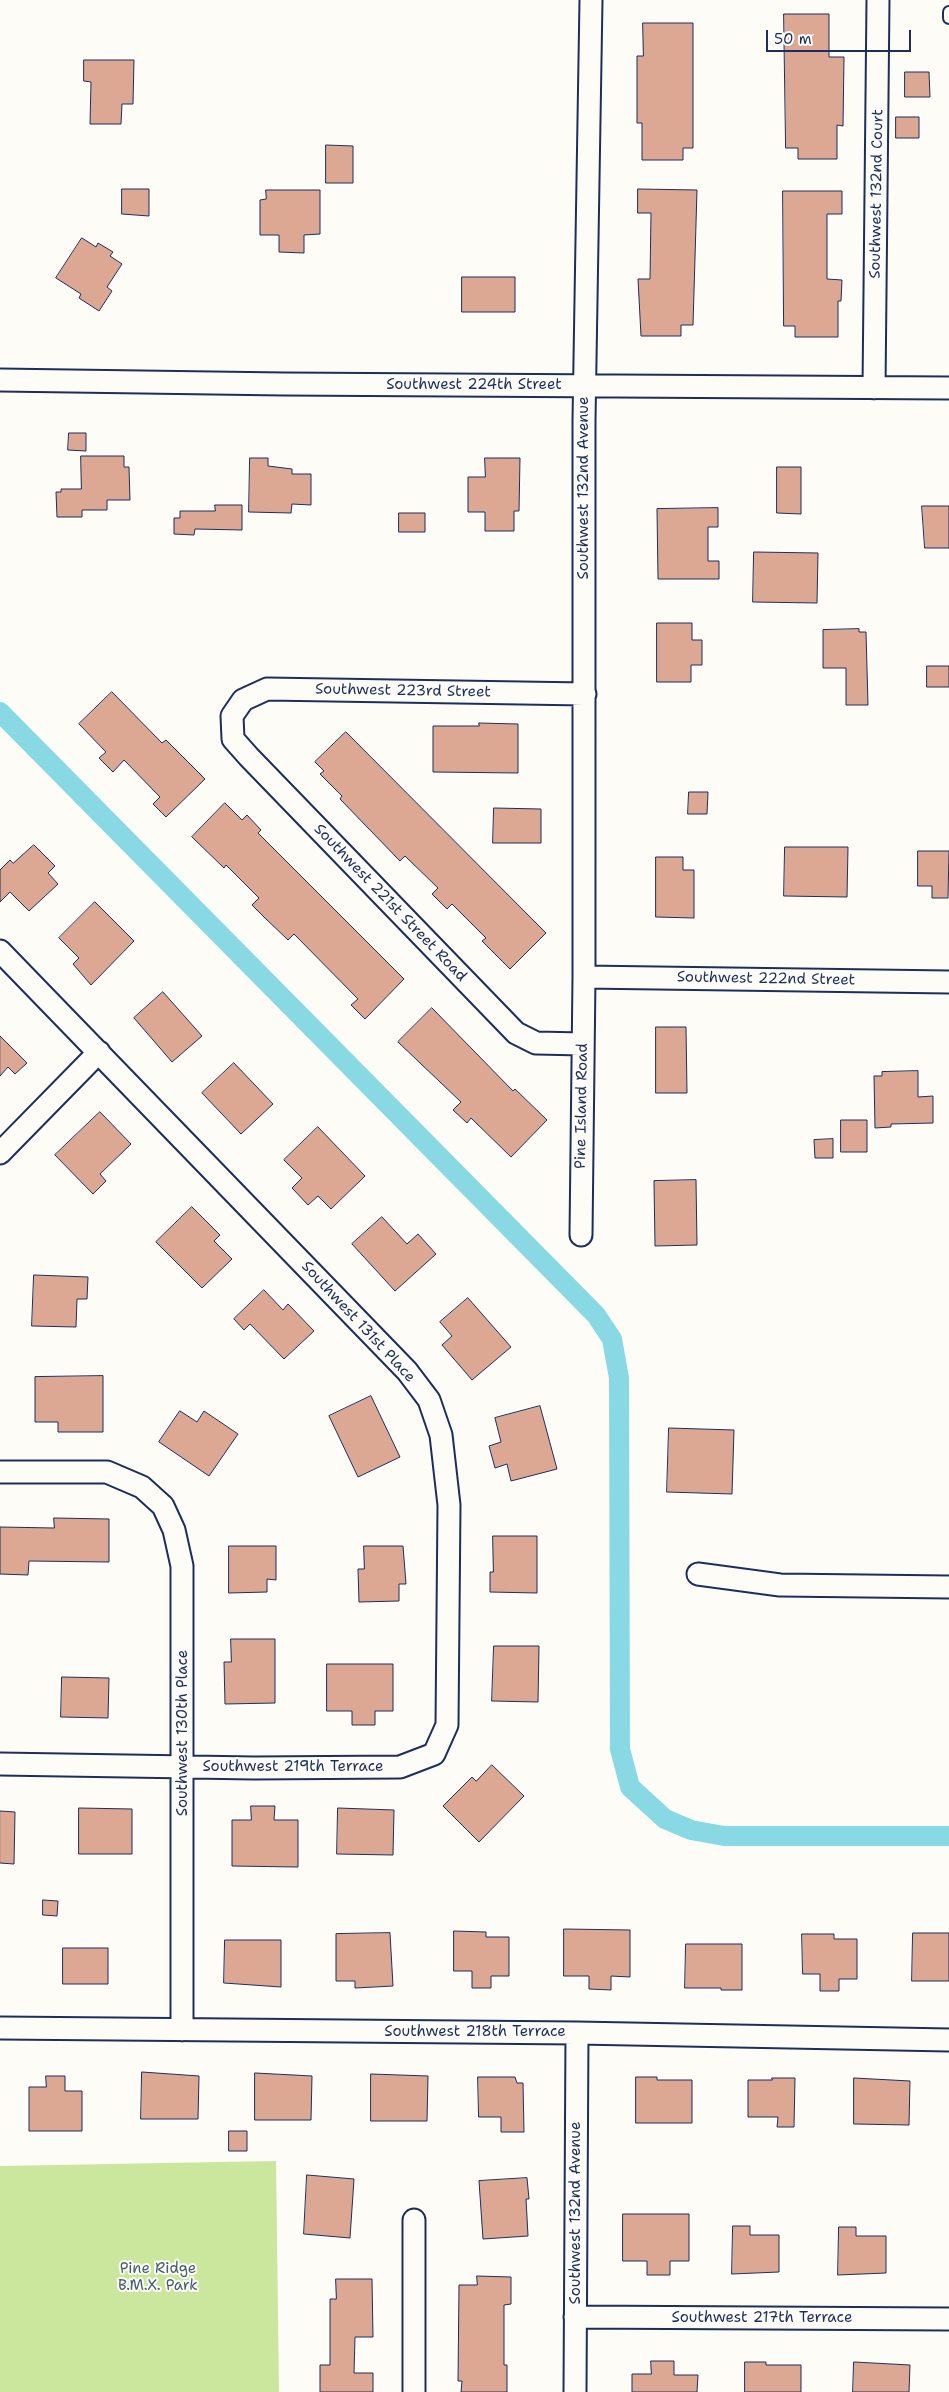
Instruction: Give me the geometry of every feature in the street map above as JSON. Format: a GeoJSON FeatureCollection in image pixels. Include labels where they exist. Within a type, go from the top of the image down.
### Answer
{"type":"FeatureCollection","features":[{"type":"Feature","properties":{"kind":"street","name":"Southwest 132nd Avenue"},"geometry":{"type":"LineString","coordinates":[[584,977],[584,386],[591,0]]}},
{"type":"Feature","properties":{"kind":"street","name":"Southwest 132nd Court"},"geometry":{"type":"LineString","coordinates":[[874,388],[878,0]]}},
{"type":"Feature","properties":{"kind":"street","name":"Southwest 224th Street"},"geometry":{"type":"LineString","coordinates":[[0,380],[949,388]]}},
{"type":"Feature","properties":{"kind":"street","name":"Southwest 223rd Street"},"geometry":{"type":"LineString","coordinates":[[232,716],[243,700],[267,689],[585,694]]}},
{"type":"Feature","properties":{"kind":"street","name":"Southwest 221st Street Road"},"geometry":{"type":"LineString","coordinates":[[232,716],[233,739],[249,757],[516,1033],[536,1043],[583,1044]]}},
{"type":"Feature","properties":{"kind":"street","name":"Southwest 131st Place"},"geometry":{"type":"LineString","coordinates":[[0,952],[408,1371],[429,1400],[441,1434],[449,1505],[447,1725],[434,1754]]}},
{"type":"Feature","properties":{"kind":"street","name":"Southwest 222nd Street"},"geometry":{"type":"LineString","coordinates":[[584,977],[949,982]]}},
{"type":"Feature","properties":{"kind":"street","name":"Pine Island Road"},"geometry":{"type":"LineString","coordinates":[[581,1235],[584,977]]}},
{"type":"Feature","properties":{"kind":"street"},"geometry":{"type":"LineString","coordinates":[[0,1153],[99,1052]]}},
{"type":"Feature","properties":{"kind":"street","name":"Southwest 130th Place"},"geometry":{"type":"LineString","coordinates":[[0,1472],[107,1472],[142,1487],[163,1506],[174,1530],[182,1566],[182,2030]]}},
{"type":"Feature","properties":{"kind":"street"},"geometry":{"type":"LineString","coordinates":[[698,1574],[780,1585],[949,1587]]}},
{"type":"Feature","properties":{"kind":"street","name":"Southwest 219th Terrace"},"geometry":{"type":"LineString","coordinates":[[0,1764],[400,1767],[434,1754]]}},
{"type":"Feature","properties":{"kind":"street","name":"Southwest 218th Terrace"},"geometry":{"type":"LineString","coordinates":[[0,2028],[576,2033],[949,2040]]}},
{"type":"Feature","properties":{"kind":"street","name":"Southwest 132nd Avenue"},"geometry":{"type":"LineString","coordinates":[[575,2392],[576,2033]]}},
{"type":"Feature","properties":{"kind":"street"},"geometry":{"type":"LineString","coordinates":[[414,2220],[414,2392]]}},
{"type":"Feature","properties":{"kind":"street","name":"Southwest 217th Terrace"},"geometry":{"type":"LineString","coordinates":[[575,2317],[949,2320]]}},
{"type":"Feature","properties":{"kind":"lane"},"geometry":{"type":"LineString","coordinates":[[949,12],[949,18]]}},
{"type":"Feature","properties":{"kind":"green space","name":"Pine Ridge B.M.X. Park"},"geometry":{"type":"Polygon","coordinates":[[[276,2161],[279,2392],[0,2392],[0,2166],[276,2161]]]}},
{"type":"Feature","properties":{"kind":"building"},"geometry":{"type":"Polygon","coordinates":[[[784,14],[829,14],[829,57],[844,57],[843,126],[837,125],[837,159],[798,159],[798,148],[786,148],[784,14]]]}},
{"type":"Feature","properties":{"kind":"building"},"geometry":{"type":"Polygon","coordinates":[[[643,23],[693,23],[693,148],[683,148],[683,160],[642,160],[642,123],[637,123],[637,56],[643,56],[643,23]]]}},
{"type":"Feature","properties":{"kind":"building"},"geometry":{"type":"Polygon","coordinates":[[[84,60],[134,60],[133,104],[122,104],[121,124],[90,124],[91,82],[84,81],[84,60]]]}},
{"type":"Feature","properties":{"kind":"building"},"geometry":{"type":"Polygon","coordinates":[[[905,72],[929,72],[930,97],[905,97],[905,72]]]}},
{"type":"Feature","properties":{"kind":"building"},"geometry":{"type":"Polygon","coordinates":[[[896,117],[919,117],[919,138],[896,138],[896,117]]]}},
{"type":"Feature","properties":{"kind":"building"},"geometry":{"type":"Polygon","coordinates":[[[326,145],[353,146],[353,183],[326,183],[326,145]]]}},
{"type":"Feature","properties":{"kind":"building"},"geometry":{"type":"Polygon","coordinates":[[[122,189],[149,189],[149,216],[122,214],[122,189]]]}},
{"type":"Feature","properties":{"kind":"building"},"geometry":{"type":"Polygon","coordinates":[[[638,189],[697,190],[693,325],[681,325],[681,336],[641,336],[638,279],[650,279],[651,213],[638,213],[638,189]]]}},
{"type":"Feature","properties":{"kind":"building"},"geometry":{"type":"Polygon","coordinates":[[[266,190],[320,190],[320,234],[304,235],[304,253],[279,252],[279,235],[260,235],[260,200],[266,199],[266,190]]]}},
{"type":"Feature","properties":{"kind":"building"},"geometry":{"type":"Polygon","coordinates":[[[783,191],[842,191],[842,214],[827,214],[827,279],[842,280],[841,301],[838,301],[838,337],[795,337],[795,326],[784,326],[783,191]]]}},
{"type":"Feature","properties":{"kind":"building"},"geometry":{"type":"Polygon","coordinates":[[[82,238],[96,247],[98,243],[113,252],[110,256],[122,264],[107,287],[112,291],[99,311],[79,298],[81,294],[56,278],[82,238]]]}},
{"type":"Feature","properties":{"kind":"building"},"geometry":{"type":"Polygon","coordinates":[[[462,277],[515,277],[515,312],[462,312],[462,277]]]}},
{"type":"Feature","properties":{"kind":"building"},"geometry":{"type":"Polygon","coordinates":[[[69,433],[86,433],[86,451],[68,450],[69,433]]]}},
{"type":"Feature","properties":{"kind":"building"},"geometry":{"type":"Polygon","coordinates":[[[81,456],[124,456],[124,467],[129,467],[130,500],[107,500],[107,510],[82,510],[82,517],[57,517],[56,492],[61,492],[61,489],[81,489],[81,456]]]}},
{"type":"Feature","properties":{"kind":"building"},"geometry":{"type":"Polygon","coordinates":[[[250,458],[268,458],[268,466],[292,469],[292,474],[311,474],[311,505],[292,504],[291,513],[249,512],[250,458]]]}},
{"type":"Feature","properties":{"kind":"building"},"geometry":{"type":"Polygon","coordinates":[[[485,458],[520,458],[519,511],[514,511],[514,531],[485,531],[485,512],[468,512],[468,477],[485,477],[485,458]]]}},
{"type":"Feature","properties":{"kind":"building"},"geometry":{"type":"Polygon","coordinates":[[[777,467],[801,467],[801,514],[777,513],[777,467]]]}},
{"type":"Feature","properties":{"kind":"building"},"geometry":{"type":"Polygon","coordinates":[[[215,505],[242,505],[242,530],[195,529],[194,535],[174,534],[174,518],[180,518],[180,511],[215,511],[215,505]]]}},
{"type":"Feature","properties":{"kind":"building"},"geometry":{"type":"Polygon","coordinates":[[[922,506],[949,506],[949,548],[925,548],[922,506]]]}},
{"type":"Feature","properties":{"kind":"building"},"geometry":{"type":"Polygon","coordinates":[[[718,508],[718,527],[708,527],[708,561],[719,561],[719,579],[658,579],[657,509],[718,508]]]}},
{"type":"Feature","properties":{"kind":"building"},"geometry":{"type":"Polygon","coordinates":[[[399,513],[425,513],[425,532],[399,532],[399,513]]]}},
{"type":"Feature","properties":{"kind":"building"},"geometry":{"type":"Polygon","coordinates":[[[754,552],[818,553],[817,603],[753,602],[754,552]]]}},
{"type":"Feature","properties":{"kind":"building"},"geometry":{"type":"Polygon","coordinates":[[[657,623],[692,623],[692,640],[702,640],[702,665],[691,665],[691,682],[657,682],[657,623]]]}},
{"type":"Feature","properties":{"kind":"building"},"geometry":{"type":"Polygon","coordinates":[[[859,629],[859,632],[866,632],[868,705],[846,705],[846,668],[823,668],[823,630],[859,629]]]}},
{"type":"Feature","properties":{"kind":"building"},"geometry":{"type":"Polygon","coordinates":[[[927,666],[949,666],[949,687],[927,687],[927,666]]]}},
{"type":"Feature","properties":{"kind":"building"},"geometry":{"type":"Polygon","coordinates":[[[112,692],[162,743],[166,740],[205,779],[166,817],[153,804],[160,797],[124,760],[113,772],[99,758],[106,752],[79,724],[112,692]]]}},
{"type":"Feature","properties":{"kind":"building"},"geometry":{"type":"Polygon","coordinates":[[[479,723],[518,724],[518,773],[433,772],[433,726],[479,726],[479,723]]]}},
{"type":"Feature","properties":{"kind":"building"},"geometry":{"type":"Polygon","coordinates":[[[346,732],[546,933],[510,969],[482,941],[486,938],[452,904],[447,909],[432,894],[438,888],[405,856],[400,861],[340,799],[342,796],[320,774],[324,771],[315,762],[346,732]]]}},
{"type":"Feature","properties":{"kind":"building"},"geometry":{"type":"Polygon","coordinates":[[[689,792],[708,792],[707,814],[688,814],[689,792]]]}},
{"type":"Feature","properties":{"kind":"building"},"geometry":{"type":"Polygon","coordinates":[[[225,803],[242,820],[247,815],[261,830],[258,833],[404,979],[365,1019],[351,1005],[358,999],[294,934],[288,940],[265,918],[252,905],[259,898],[226,865],[224,868],[192,837],[225,803]]]}},
{"type":"Feature","properties":{"kind":"building"},"geometry":{"type":"Polygon","coordinates":[[[494,808],[541,809],[541,843],[493,843],[494,808]]]}},
{"type":"Feature","properties":{"kind":"building"},"geometry":{"type":"Polygon","coordinates":[[[34,845],[55,866],[48,873],[58,884],[29,911],[10,892],[0,902],[0,870],[10,860],[13,863],[34,845]]]}},
{"type":"Feature","properties":{"kind":"building"},"geometry":{"type":"Polygon","coordinates":[[[785,847],[848,847],[847,897],[784,896],[785,847]]]}},
{"type":"Feature","properties":{"kind":"building"},"geometry":{"type":"Polygon","coordinates":[[[918,851],[949,851],[948,898],[932,898],[932,886],[918,886],[918,851]]]}},
{"type":"Feature","properties":{"kind":"building"},"geometry":{"type":"Polygon","coordinates":[[[656,857],[683,857],[683,870],[694,870],[694,918],[656,917],[656,857]]]}},
{"type":"Feature","properties":{"kind":"building"},"geometry":{"type":"Polygon","coordinates":[[[95,902],[134,941],[91,985],[73,964],[79,958],[59,938],[95,902]]]}},
{"type":"Feature","properties":{"kind":"building"},"geometry":{"type":"Polygon","coordinates":[[[163,992],[202,1036],[172,1062],[134,1018],[163,992]]]}},
{"type":"Feature","properties":{"kind":"building"},"geometry":{"type":"Polygon","coordinates":[[[432,1008],[513,1091],[515,1089],[547,1120],[511,1157],[471,1118],[467,1123],[453,1110],[461,1102],[398,1042],[432,1008]]]}},
{"type":"Feature","properties":{"kind":"building"},"geometry":{"type":"Polygon","coordinates":[[[656,1027],[686,1027],[687,1093],[656,1093],[656,1027]]]}},
{"type":"Feature","properties":{"kind":"building"},"geometry":{"type":"Polygon","coordinates":[[[0,1036],[27,1063],[15,1074],[8,1067],[0,1076],[0,1036]]]}},
{"type":"Feature","properties":{"kind":"building"},"geometry":{"type":"Polygon","coordinates":[[[234,1063],[273,1104],[241,1134],[202,1093],[234,1063]]]}},
{"type":"Feature","properties":{"kind":"building"},"geometry":{"type":"Polygon","coordinates":[[[918,1071],[918,1097],[933,1096],[933,1123],[891,1124],[891,1127],[875,1128],[874,1076],[882,1076],[882,1072],[918,1071]]]}},
{"type":"Feature","properties":{"kind":"building"},"geometry":{"type":"Polygon","coordinates":[[[100,1112],[131,1144],[100,1174],[106,1181],[93,1194],[55,1155],[100,1112]]]}},
{"type":"Feature","properties":{"kind":"building"},"geometry":{"type":"Polygon","coordinates":[[[841,1120],[867,1120],[867,1152],[841,1152],[841,1120]]]}},
{"type":"Feature","properties":{"kind":"building"},"geometry":{"type":"Polygon","coordinates":[[[318,1127],[365,1176],[331,1209],[318,1196],[308,1205],[292,1188],[302,1178],[284,1160],[318,1127]]]}},
{"type":"Feature","properties":{"kind":"building"},"geometry":{"type":"Polygon","coordinates":[[[833,1139],[833,1158],[815,1158],[814,1140],[833,1139]]]}},
{"type":"Feature","properties":{"kind":"building"},"geometry":{"type":"Polygon","coordinates":[[[696,1180],[697,1245],[655,1246],[654,1181],[696,1180]]]}},
{"type":"Feature","properties":{"kind":"building"},"geometry":{"type":"Polygon","coordinates":[[[192,1207],[220,1235],[214,1241],[232,1259],[202,1288],[156,1242],[192,1207]]]}},
{"type":"Feature","properties":{"kind":"building"},"geometry":{"type":"Polygon","coordinates":[[[382,1217],[407,1244],[418,1234],[436,1254],[395,1291],[352,1244],[382,1217]]]}},
{"type":"Feature","properties":{"kind":"building"},"geometry":{"type":"Polygon","coordinates":[[[34,1275],[88,1277],[87,1299],[77,1299],[76,1327],[32,1326],[34,1275]]]}},
{"type":"Feature","properties":{"kind":"building"},"geometry":{"type":"Polygon","coordinates":[[[264,1290],[283,1310],[288,1304],[314,1331],[284,1359],[250,1324],[244,1330],[234,1319],[264,1290]]]}},
{"type":"Feature","properties":{"kind":"building"},"geometry":{"type":"Polygon","coordinates":[[[468,1298],[511,1347],[472,1380],[442,1345],[452,1336],[440,1322],[468,1298]]]}},
{"type":"Feature","properties":{"kind":"building"},"geometry":{"type":"Polygon","coordinates":[[[103,1376],[103,1432],[58,1432],[58,1422],[35,1422],[35,1377],[103,1376]]]}},
{"type":"Feature","properties":{"kind":"building"},"geometry":{"type":"Polygon","coordinates":[[[371,1396],[400,1457],[358,1477],[329,1416],[371,1396]]]}},
{"type":"Feature","properties":{"kind":"building"},"geometry":{"type":"Polygon","coordinates":[[[540,1406],[557,1469],[511,1481],[507,1464],[495,1468],[489,1446],[501,1442],[495,1418],[540,1406]]]}},
{"type":"Feature","properties":{"kind":"building"},"geometry":{"type":"Polygon","coordinates":[[[180,1411],[197,1422],[204,1411],[238,1434],[209,1476],[159,1442],[180,1411]]]}},
{"type":"Feature","properties":{"kind":"building"},"geometry":{"type":"Polygon","coordinates":[[[669,1428],[734,1430],[732,1494],[667,1492],[669,1428]]]}},
{"type":"Feature","properties":{"kind":"building"},"geometry":{"type":"Polygon","coordinates":[[[54,1518],[109,1519],[109,1562],[29,1561],[28,1575],[0,1574],[0,1527],[54,1528],[54,1518]]]}},
{"type":"Feature","properties":{"kind":"building"},"geometry":{"type":"Polygon","coordinates":[[[493,1536],[537,1536],[537,1593],[490,1592],[490,1572],[493,1572],[493,1536]]]}},
{"type":"Feature","properties":{"kind":"building"},"geometry":{"type":"Polygon","coordinates":[[[229,1546],[276,1546],[276,1580],[267,1579],[267,1592],[229,1593],[229,1546]]]}},
{"type":"Feature","properties":{"kind":"building"},"geometry":{"type":"Polygon","coordinates":[[[364,1546],[403,1546],[406,1584],[399,1584],[399,1601],[359,1602],[358,1569],[364,1569],[364,1546]]]}},
{"type":"Feature","properties":{"kind":"building"},"geometry":{"type":"Polygon","coordinates":[[[231,1639],[275,1639],[275,1703],[225,1704],[224,1662],[231,1662],[231,1639]]]}},
{"type":"Feature","properties":{"kind":"building"},"geometry":{"type":"Polygon","coordinates":[[[494,1646],[539,1646],[538,1702],[492,1701],[494,1646]]]}},
{"type":"Feature","properties":{"kind":"building"},"geometry":{"type":"Polygon","coordinates":[[[327,1664],[393,1664],[393,1711],[375,1711],[375,1725],[352,1725],[352,1711],[327,1711],[327,1664]]]}},
{"type":"Feature","properties":{"kind":"building"},"geometry":{"type":"Polygon","coordinates":[[[62,1677],[109,1678],[108,1718],[61,1717],[62,1677]]]}},
{"type":"Feature","properties":{"kind":"building"},"geometry":{"type":"Polygon","coordinates":[[[492,1765],[524,1796],[479,1842],[443,1806],[472,1777],[476,1781],[492,1765]]]}},
{"type":"Feature","properties":{"kind":"building"},"geometry":{"type":"Polygon","coordinates":[[[251,1806],[275,1806],[274,1820],[298,1820],[298,1867],[232,1866],[232,1820],[251,1820],[251,1806]]]}},
{"type":"Feature","properties":{"kind":"building"},"geometry":{"type":"Polygon","coordinates":[[[79,1808],[132,1809],[132,1854],[79,1854],[79,1808]]]}},
{"type":"Feature","properties":{"kind":"building"},"geometry":{"type":"Polygon","coordinates":[[[338,1808],[394,1810],[393,1855],[337,1854],[338,1808]]]}},
{"type":"Feature","properties":{"kind":"building"},"geometry":{"type":"Polygon","coordinates":[[[0,1811],[15,1812],[14,1864],[0,1863],[0,1811]]]}},
{"type":"Feature","properties":{"kind":"building"},"geometry":{"type":"Polygon","coordinates":[[[43,1900],[58,1901],[57,1916],[43,1915],[43,1900]]]}},
{"type":"Feature","properties":{"kind":"building"},"geometry":{"type":"Polygon","coordinates":[[[564,1929],[630,1930],[630,1977],[611,1976],[611,1990],[589,1989],[589,1976],[564,1976],[564,1929]]]}},
{"type":"Feature","properties":{"kind":"building"},"geometry":{"type":"Polygon","coordinates":[[[454,1931],[486,1932],[486,1937],[509,1937],[509,1976],[491,1976],[491,1988],[472,1988],[472,1971],[454,1971],[454,1931]]]}},
{"type":"Feature","properties":{"kind":"building"},"geometry":{"type":"Polygon","coordinates":[[[390,1933],[393,1986],[355,1988],[355,1981],[336,1981],[336,1934],[390,1933]]]}},
{"type":"Feature","properties":{"kind":"building"},"geometry":{"type":"Polygon","coordinates":[[[913,1933],[949,1933],[949,1981],[912,1981],[913,1933]]]}},
{"type":"Feature","properties":{"kind":"building"},"geometry":{"type":"Polygon","coordinates":[[[802,1934],[834,1934],[834,1939],[857,1939],[857,1979],[839,1979],[839,1991],[820,1991],[820,1974],[803,1974],[802,1934]]]}},
{"type":"Feature","properties":{"kind":"building"},"geometry":{"type":"Polygon","coordinates":[[[225,1940],[281,1940],[281,1987],[224,1983],[225,1940]]]}},
{"type":"Feature","properties":{"kind":"building"},"geometry":{"type":"Polygon","coordinates":[[[686,1944],[742,1944],[742,1990],[685,1988],[686,1944]]]}},
{"type":"Feature","properties":{"kind":"building"},"geometry":{"type":"Polygon","coordinates":[[[63,1948],[108,1948],[108,1984],[63,1984],[63,1948]]]}},
{"type":"Feature","properties":{"kind":"building"},"geometry":{"type":"Polygon","coordinates":[[[142,2072],[199,2076],[198,2119],[141,2119],[142,2072]]]}},
{"type":"Feature","properties":{"kind":"building"},"geometry":{"type":"Polygon","coordinates":[[[255,2073],[312,2076],[311,2120],[255,2120],[255,2073]]]}},
{"type":"Feature","properties":{"kind":"building"},"geometry":{"type":"Polygon","coordinates":[[[371,2074],[428,2076],[427,2121],[371,2121],[371,2074]]]}},
{"type":"Feature","properties":{"kind":"building"},"geometry":{"type":"Polygon","coordinates":[[[46,2076],[65,2076],[65,2091],[82,2091],[82,2131],[29,2131],[29,2087],[46,2087],[46,2076]]]}},
{"type":"Feature","properties":{"kind":"building"},"geometry":{"type":"Polygon","coordinates":[[[478,2077],[515,2077],[517,2083],[523,2083],[524,2132],[501,2132],[501,2117],[479,2117],[478,2077]]]}},
{"type":"Feature","properties":{"kind":"building"},"geometry":{"type":"Polygon","coordinates":[[[636,2077],[657,2077],[657,2080],[692,2080],[692,2123],[636,2123],[636,2077]]]}},
{"type":"Feature","properties":{"kind":"building"},"geometry":{"type":"Polygon","coordinates":[[[772,2078],[795,2078],[794,2127],[777,2127],[778,2117],[748,2117],[748,2080],[772,2080],[772,2078]]]}},
{"type":"Feature","properties":{"kind":"building"},"geometry":{"type":"Polygon","coordinates":[[[854,2078],[910,2081],[909,2125],[854,2124],[854,2078]]]}},
{"type":"Feature","properties":{"kind":"building"},"geometry":{"type":"Polygon","coordinates":[[[229,2131],[247,2131],[247,2151],[229,2151],[229,2131]]]}},
{"type":"Feature","properties":{"kind":"building"},"geometry":{"type":"Polygon","coordinates":[[[307,2175],[354,2179],[350,2238],[304,2234],[307,2175]]]}},
{"type":"Feature","properties":{"kind":"building"},"geometry":{"type":"Polygon","coordinates":[[[527,2178],[529,2199],[526,2199],[528,2236],[483,2239],[479,2181],[527,2178]]]}},
{"type":"Feature","properties":{"kind":"building"},"geometry":{"type":"Polygon","coordinates":[[[623,2214],[689,2214],[689,2261],[670,2261],[670,2275],[647,2275],[647,2261],[623,2261],[623,2214]]]}},
{"type":"Feature","properties":{"kind":"building"},"geometry":{"type":"Polygon","coordinates":[[[733,2226],[750,2226],[750,2235],[779,2235],[779,2272],[732,2274],[733,2226]]]}},
{"type":"Feature","properties":{"kind":"building"},"geometry":{"type":"Polygon","coordinates":[[[839,2227],[856,2227],[856,2236],[886,2236],[886,2273],[838,2275],[839,2227]]]}},
{"type":"Feature","properties":{"kind":"building"},"geometry":{"type":"Polygon","coordinates":[[[477,2276],[511,2277],[511,2304],[504,2305],[504,2365],[507,2365],[507,2392],[461,2392],[462,2381],[458,2381],[459,2285],[477,2285],[477,2276]]]}},
{"type":"Feature","properties":{"kind":"building"},"geometry":{"type":"Polygon","coordinates":[[[336,2279],[372,2279],[373,2337],[355,2337],[354,2373],[373,2373],[373,2392],[320,2392],[320,2365],[330,2365],[330,2299],[336,2299],[336,2279]]]}},
{"type":"Feature","properties":{"kind":"building"},"geometry":{"type":"Polygon","coordinates":[[[651,2361],[674,2361],[674,2375],[698,2375],[697,2392],[632,2392],[632,2374],[651,2374],[651,2361]]]}},
{"type":"Feature","properties":{"kind":"building"},"geometry":{"type":"Polygon","coordinates":[[[745,2362],[766,2362],[766,2365],[801,2365],[801,2392],[745,2392],[745,2362]]]}},
{"type":"Feature","properties":{"kind":"building"},"geometry":{"type":"Polygon","coordinates":[[[854,2362],[910,2365],[909,2392],[853,2392],[854,2362]]]}},
{"type":"Feature","properties":{"kind":"waterway"},"geometry":{"type":"LineString","coordinates":[[0,712],[596,1315],[612,1339],[619,1378],[620,1749],[630,1787],[665,1819],[691,1830],[724,1836],[949,1836]]}}]}
